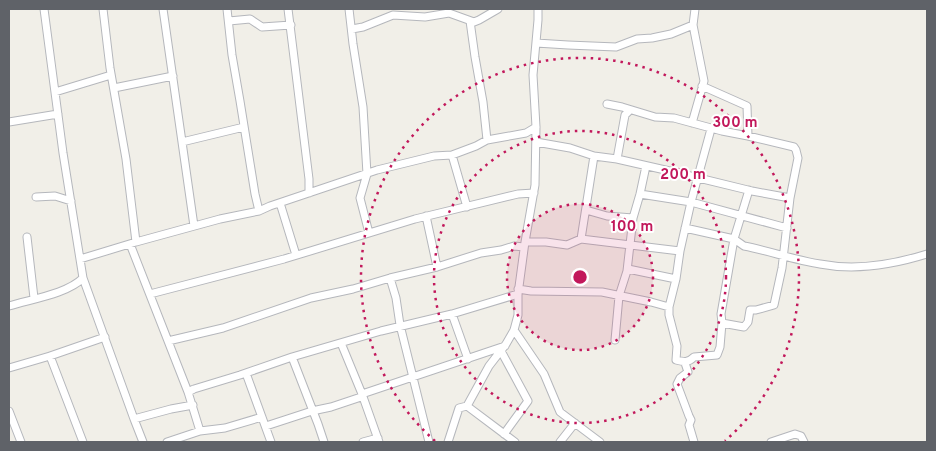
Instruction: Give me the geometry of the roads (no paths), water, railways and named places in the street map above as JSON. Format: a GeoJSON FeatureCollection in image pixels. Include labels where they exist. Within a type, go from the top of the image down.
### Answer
{"type":"FeatureCollection","features":[{"type":"Feature","properties":{"kind":"street"},"geometry":{"type":"LineString","coordinates":[[44,9],[49,58],[83,278],[143,442]]}},
{"type":"Feature","properties":{"kind":"street"},"geometry":{"type":"LineString","coordinates":[[45,19],[50,9]]}},
{"type":"Feature","properties":{"kind":"street"},"geometry":{"type":"LineString","coordinates":[[103,9],[111,75],[126,159],[133,243],[150,294],[193,405],[200,431]]}},
{"type":"Feature","properties":{"kind":"street"},"geometry":{"type":"LineString","coordinates":[[163,9],[194,226]]}},
{"type":"Feature","properties":{"kind":"street"},"geometry":{"type":"LineString","coordinates":[[227,9],[232,55],[254,194],[259,211]]}},
{"type":"Feature","properties":{"kind":"street"},"geometry":{"type":"LineString","coordinates":[[288,9],[309,179],[309,193]]}},
{"type":"Feature","properties":{"kind":"street"},"geometry":{"type":"LineString","coordinates":[[349,9],[363,107],[367,174],[360,198],[369,233]]}},
{"type":"Feature","properties":{"kind":"street"},"geometry":{"type":"LineString","coordinates":[[352,29],[363,27],[393,15],[425,17],[449,13],[474,22],[498,9]]}},
{"type":"Feature","properties":{"kind":"street"},"geometry":{"type":"LineString","coordinates":[[448,442],[459,408],[468,406],[489,366],[514,330],[518,315],[518,292],[524,245],[535,185],[536,127],[533,75],[538,9]]}},
{"type":"Feature","properties":{"kind":"street"},"geometry":{"type":"LineString","coordinates":[[692,123],[704,82],[693,25],[694,9]]}},
{"type":"Feature","properties":{"kind":"street"},"geometry":{"type":"LineString","coordinates":[[229,21],[250,19],[262,27],[290,25]]}},
{"type":"Feature","properties":{"kind":"street"},"geometry":{"type":"LineString","coordinates":[[470,21],[487,140]]}},
{"type":"Feature","properties":{"kind":"street"},"geometry":{"type":"LineString","coordinates":[[536,43],[616,47],[636,38],[652,38],[671,34],[693,25]]}},
{"type":"Feature","properties":{"kind":"street"},"geometry":{"type":"LineString","coordinates":[[55,92],[111,75]]}},
{"type":"Feature","properties":{"kind":"street"},"geometry":{"type":"LineString","coordinates":[[114,88],[173,76]]}},
{"type":"Feature","properties":{"kind":"street"},"geometry":{"type":"LineString","coordinates":[[702,86],[747,106],[748,136]]}},
{"type":"Feature","properties":{"kind":"street"},"geometry":{"type":"LineString","coordinates":[[607,104],[655,117],[674,118],[712,129],[748,136],[796,150],[798,158],[790,198],[784,256],[774,305],[750,310],[748,322],[744,327],[722,323]]}},
{"type":"Feature","properties":{"kind":"street"},"geometry":{"type":"LineString","coordinates":[[617,159],[625,115],[630,110]]}},
{"type":"Feature","properties":{"kind":"street"},"geometry":{"type":"LineString","coordinates":[[9,122],[58,114]]}},
{"type":"Feature","properties":{"kind":"street"},"geometry":{"type":"LineString","coordinates":[[182,142],[244,127]]}},
{"type":"Feature","properties":{"kind":"street"},"geometry":{"type":"LineString","coordinates":[[80,259],[220,219],[259,211],[367,174],[434,156],[452,155],[487,140],[526,133],[536,127]]}},
{"type":"Feature","properties":{"kind":"street"},"geometry":{"type":"LineString","coordinates":[[712,129],[691,202],[669,307],[676,346],[676,360],[685,362],[694,357],[716,354],[720,347],[721,314],[734,239],[749,190]]}},
{"type":"Feature","properties":{"kind":"street"},"geometry":{"type":"LineString","coordinates":[[536,142],[790,198]]}},
{"type":"Feature","properties":{"kind":"street"},"geometry":{"type":"LineString","coordinates":[[452,155],[467,207]]}},
{"type":"Feature","properties":{"kind":"street"},"geometry":{"type":"LineString","coordinates":[[581,239],[594,156]]}},
{"type":"Feature","properties":{"kind":"street"},"geometry":{"type":"LineString","coordinates":[[615,340],[619,296],[628,269],[633,218],[646,166]]}},
{"type":"Feature","properties":{"kind":"street"},"geometry":{"type":"LineString","coordinates":[[150,294],[296,255],[426,216],[518,194],[534,193]]}},
{"type":"Feature","properties":{"kind":"street"},"geometry":{"type":"LineString","coordinates":[[640,194],[691,202],[788,228]]}},
{"type":"Feature","properties":{"kind":"street"},"geometry":{"type":"LineString","coordinates":[[36,198],[54,196],[71,200]]}},
{"type":"Feature","properties":{"kind":"street"},"geometry":{"type":"LineString","coordinates":[[280,203],[296,255]]}},
{"type":"Feature","properties":{"kind":"street"},"geometry":{"type":"LineString","coordinates":[[586,210],[607,216],[633,218]]}},
{"type":"Feature","properties":{"kind":"street"},"geometry":{"type":"LineString","coordinates":[[426,216],[437,267]]}},
{"type":"Feature","properties":{"kind":"street"},"geometry":{"type":"LineString","coordinates":[[686,228],[734,239],[744,246],[821,265],[864,268],[894,263],[927,254]]}},
{"type":"Feature","properties":{"kind":"street"},"geometry":{"type":"LineString","coordinates":[[27,237],[34,298]]}},
{"type":"Feature","properties":{"kind":"street"},"geometry":{"type":"LineString","coordinates":[[168,340],[223,328],[311,298],[353,289],[437,267],[481,253],[514,246],[546,242],[567,245],[581,239],[680,251]]}},
{"type":"Feature","properties":{"kind":"street"},"geometry":{"type":"LineString","coordinates":[[628,269],[676,279]]}},
{"type":"Feature","properties":{"kind":"street"},"geometry":{"type":"LineString","coordinates":[[9,306],[63,290],[76,285],[83,278]]}},
{"type":"Feature","properties":{"kind":"street"},"geometry":{"type":"LineString","coordinates":[[390,278],[428,442]]}},
{"type":"Feature","properties":{"kind":"street"},"geometry":{"type":"LineString","coordinates":[[188,392],[292,357],[400,325],[452,314],[518,292],[602,292],[669,307]]}},
{"type":"Feature","properties":{"kind":"street"},"geometry":{"type":"LineString","coordinates":[[452,314],[468,359]]}},
{"type":"Feature","properties":{"kind":"street"},"geometry":{"type":"LineString","coordinates":[[514,330],[544,374],[560,412],[600,442]]}},
{"type":"Feature","properties":{"kind":"street"},"geometry":{"type":"LineString","coordinates":[[9,368],[105,337]]}},
{"type":"Feature","properties":{"kind":"street"},"geometry":{"type":"LineString","coordinates":[[340,343],[362,394],[378,440],[363,442]]}},
{"type":"Feature","properties":{"kind":"street"},"geometry":{"type":"LineString","coordinates":[[266,426],[331,407],[362,394],[503,348]]}},
{"type":"Feature","properties":{"kind":"street"},"geometry":{"type":"LineString","coordinates":[[503,348],[528,401],[504,434]]}},
{"type":"Feature","properties":{"kind":"street"},"geometry":{"type":"LineString","coordinates":[[50,356],[83,442]]}},
{"type":"Feature","properties":{"kind":"street"},"geometry":{"type":"LineString","coordinates":[[292,357],[324,442]]}},
{"type":"Feature","properties":{"kind":"street"},"geometry":{"type":"LineString","coordinates":[[685,362],[688,372],[676,384],[691,420],[690,426],[694,442]]}},
{"type":"Feature","properties":{"kind":"street"},"geometry":{"type":"LineString","coordinates":[[246,374],[271,442]]}},
{"type":"Feature","properties":{"kind":"street"},"geometry":{"type":"LineString","coordinates":[[134,420],[171,409],[193,405]]}},
{"type":"Feature","properties":{"kind":"street"},"geometry":{"type":"LineString","coordinates":[[468,406],[515,442]]}},
{"type":"Feature","properties":{"kind":"street"},"geometry":{"type":"LineString","coordinates":[[9,411],[21,442]]}},
{"type":"Feature","properties":{"kind":"street"},"geometry":{"type":"LineString","coordinates":[[167,442],[200,431],[225,428],[262,417]]}},
{"type":"Feature","properties":{"kind":"street"},"geometry":{"type":"LineString","coordinates":[[560,442],[575,423]]}},
{"type":"Feature","properties":{"kind":"street"},"geometry":{"type":"LineString","coordinates":[[771,442],[795,434],[800,436],[804,442]]}}]}
